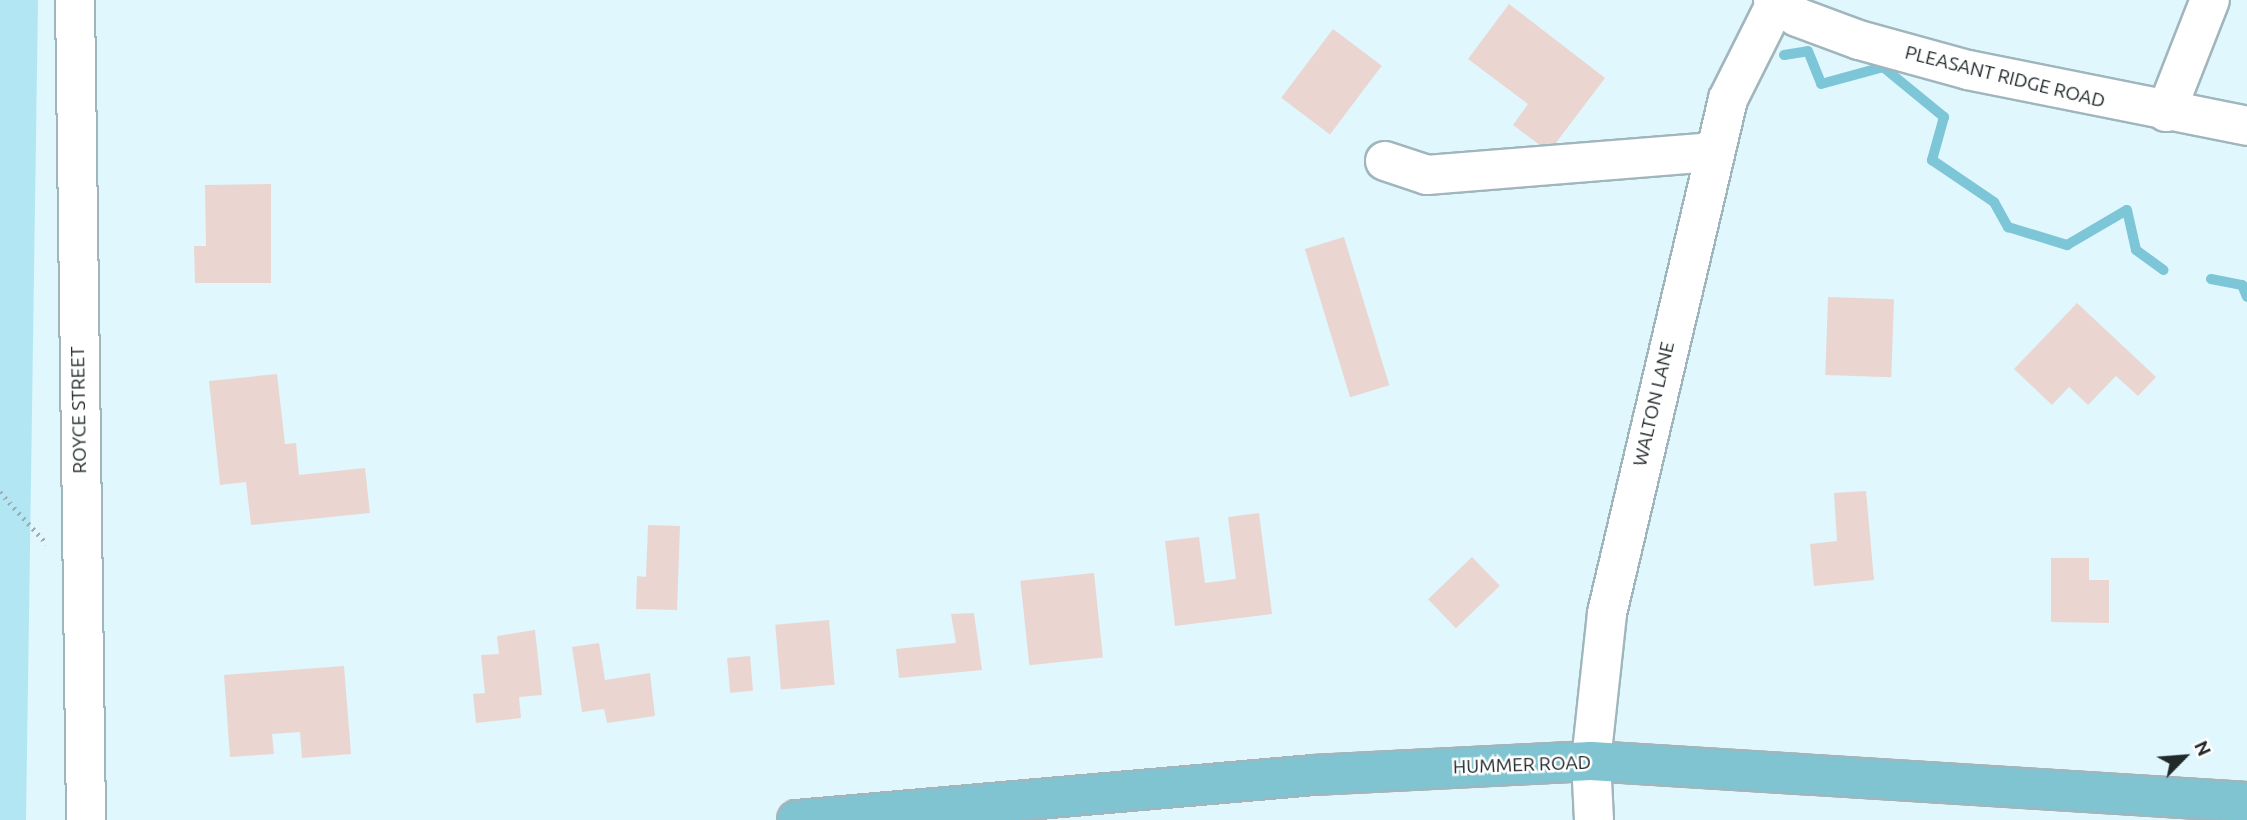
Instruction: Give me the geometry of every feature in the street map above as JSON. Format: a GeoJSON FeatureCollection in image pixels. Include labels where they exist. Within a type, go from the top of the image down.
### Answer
{"type":"FeatureCollection","features":[{"type":"Feature","properties":{"kind":"main road","name":"HUMMER ROAD"},"geometry":{"type":"LineString","coordinates":[[797,820],[1313,775],[1591,761],[2247,802]]}},
{"type":"Feature","properties":{"kind":"street","name":"ROYCE STREET"},"geometry":{"type":"LineString","coordinates":[[75,0],[86,820]]}},
{"type":"Feature","properties":{"kind":"street"},"geometry":{"type":"LineString","coordinates":[[2166,112],[2210,0]]}},
{"type":"Feature","properties":{"kind":"street","name":"PLEASANT RIDGE ROAD"},"geometry":{"type":"LineString","coordinates":[[1774,1],[1859,40],[1955,67],[2166,112],[2247,126]]}},
{"type":"Feature","properties":{"kind":"street","name":"WALTON LANE"},"geometry":{"type":"LineString","coordinates":[[1594,820],[1591,761],[1607,613],[1714,152],[1743,61],[1774,1]]}},
{"type":"Feature","properties":{"kind":"street"},"geometry":{"type":"LineString","coordinates":[[1385,161],[1427,175],[1714,152]]}},
{"type":"Feature","properties":{"kind":"path"},"geometry":{"type":"LineString","coordinates":[[0,492],[35,535],[81,570]]}},
{"type":"Feature","properties":{"kind":"shaded area"},"geometry":{"type":"Polygon","coordinates":[[[0,0],[38,0],[26,820],[0,820],[0,0]]]}},
{"type":"Feature","properties":{"kind":"building"},"geometry":{"type":"Polygon","coordinates":[[[1509,4],[1605,78],[1549,152],[1513,125],[1528,104],[1468,59],[1509,4]]]}},
{"type":"Feature","properties":{"kind":"building"},"geometry":{"type":"Polygon","coordinates":[[[1333,29],[1382,66],[1330,134],[1281,98],[1333,29]]]}},
{"type":"Feature","properties":{"kind":"building"},"geometry":{"type":"Polygon","coordinates":[[[271,184],[271,283],[195,283],[194,246],[206,246],[205,185],[271,184]]]}},
{"type":"Feature","properties":{"kind":"building"},"geometry":{"type":"Polygon","coordinates":[[[1344,237],[1389,385],[1350,397],[1305,249],[1344,237]]]}},
{"type":"Feature","properties":{"kind":"building"},"geometry":{"type":"Polygon","coordinates":[[[1828,297],[1894,299],[1891,377],[1825,375],[1828,297]]]}},
{"type":"Feature","properties":{"kind":"building"},"geometry":{"type":"Polygon","coordinates":[[[2077,303],[2156,377],[2138,396],[2116,376],[2088,405],[2069,387],[2052,405],[2014,369],[2077,303]]]}},
{"type":"Feature","properties":{"kind":"building"},"geometry":{"type":"Polygon","coordinates":[[[277,374],[285,444],[296,443],[299,475],[365,468],[370,513],[251,525],[246,482],[220,485],[209,381],[277,374]]]}},
{"type":"Feature","properties":{"kind":"building"},"geometry":{"type":"Polygon","coordinates":[[[1866,491],[1874,580],[1814,586],[1810,544],[1837,541],[1834,493],[1866,491]]]}},
{"type":"Feature","properties":{"kind":"building"},"geometry":{"type":"Polygon","coordinates":[[[1259,513],[1272,614],[1175,626],[1165,541],[1199,537],[1205,583],[1236,579],[1228,517],[1259,513]]]}},
{"type":"Feature","properties":{"kind":"building"},"geometry":{"type":"Polygon","coordinates":[[[648,525],[680,526],[677,610],[636,609],[637,576],[646,577],[648,525]]]}},
{"type":"Feature","properties":{"kind":"building"},"geometry":{"type":"Polygon","coordinates":[[[1472,557],[1500,586],[1456,628],[1428,599],[1472,557]]]}},
{"type":"Feature","properties":{"kind":"building"},"geometry":{"type":"Polygon","coordinates":[[[2051,558],[2089,558],[2089,580],[2109,580],[2109,623],[2051,622],[2051,558]]]}},
{"type":"Feature","properties":{"kind":"building"},"geometry":{"type":"Polygon","coordinates":[[[1094,573],[1103,658],[1029,665],[1020,581],[1094,573]]]}},
{"type":"Feature","properties":{"kind":"building"},"geometry":{"type":"Polygon","coordinates":[[[974,613],[982,670],[899,678],[896,649],[956,643],[951,614],[974,613]]]}},
{"type":"Feature","properties":{"kind":"building"},"geometry":{"type":"Polygon","coordinates":[[[829,620],[835,685],[781,689],[775,625],[829,620]]]}},
{"type":"Feature","properties":{"kind":"building"},"geometry":{"type":"Polygon","coordinates":[[[535,630],[542,695],[519,697],[521,718],[476,723],[473,694],[485,693],[481,655],[499,654],[497,636],[535,630]]]}},
{"type":"Feature","properties":{"kind":"building"},"geometry":{"type":"Polygon","coordinates":[[[599,643],[605,680],[650,673],[655,716],[607,723],[604,709],[582,712],[572,647],[599,643]]]}},
{"type":"Feature","properties":{"kind":"building"},"geometry":{"type":"Polygon","coordinates":[[[750,656],[753,691],[730,693],[727,658],[750,656]]]}},
{"type":"Feature","properties":{"kind":"building"},"geometry":{"type":"Polygon","coordinates":[[[344,666],[351,754],[302,758],[300,732],[272,734],[274,754],[230,757],[224,675],[344,666]]]}},
{"type":"Feature","properties":{"kind":"waterway"},"geometry":{"type":"LineString","coordinates":[[1784,55],[1808,51],[1821,84],[1883,67],[1944,117],[1932,160],[1994,202],[2008,227],[2067,245],[2127,210],[2136,250],[2164,270]]}},
{"type":"Feature","properties":{"kind":"waterway"},"geometry":{"type":"LineString","coordinates":[[2211,279],[2242,285],[2247,297]]}}]}
